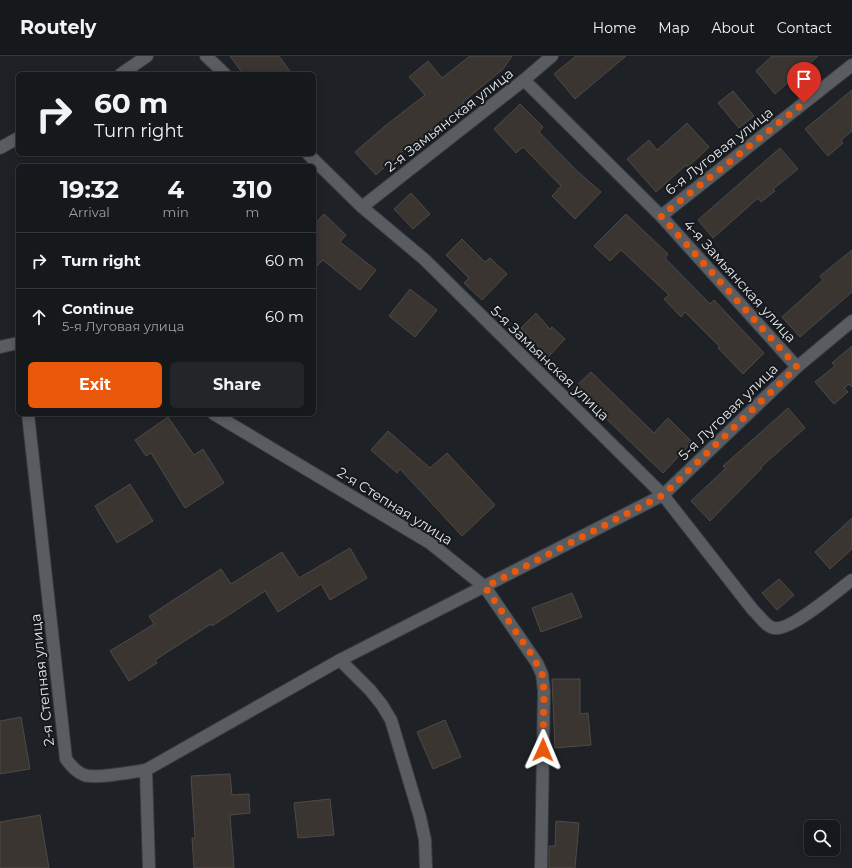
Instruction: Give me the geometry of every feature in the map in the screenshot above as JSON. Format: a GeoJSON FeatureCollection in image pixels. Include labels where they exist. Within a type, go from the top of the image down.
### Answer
{"type":"FeatureCollection","features":[{"type":"Feature","properties":{"kind":"street"},"geometry":{"type":"LineString","coordinates":[[124,72],[147,56]]}},
{"type":"Feature","properties":{"kind":"street"},"geometry":{"type":"LineString","coordinates":[[206,56],[223,72]]}},
{"type":"Feature","properties":{"kind":"street","name":"2-я Замьянская улица"},"geometry":{"type":"LineString","coordinates":[[362,207],[524,80],[552,56]]}},
{"type":"Feature","properties":{"kind":"street","name":"6-я Луговая улица"},"geometry":{"type":"LineString","coordinates":[[661,216],[852,65]]}},
{"type":"Feature","properties":{"kind":"street","name":"4-я Замьянская улица"},"geometry":{"type":"LineString","coordinates":[[524,80],[661,216],[797,367]]}},
{"type":"Feature","properties":{"kind":"street"},"geometry":{"type":"LineString","coordinates":[[0,148],[16,139]]}},
{"type":"Feature","properties":{"kind":"street","name":"5-я Замьянская улица"},"geometry":{"type":"LineString","coordinates":[[310,156],[362,207],[424,259],[663,495],[753,610],[767,624],[774,628],[789,626],[852,580]]}},
{"type":"Feature","properties":{"kind":"street","name":"5-я Луговая улица"},"geometry":{"type":"LineString","coordinates":[[146,770],[340,660],[663,495],[797,367],[852,322]]}},
{"type":"Feature","properties":{"kind":"street"},"geometry":{"type":"LineString","coordinates":[[0,347],[16,343]]}},
{"type":"Feature","properties":{"kind":"street","name":"2-я Степная улица"},"geometry":{"type":"LineString","coordinates":[[28,416],[66,759],[78,772],[90,776],[146,770]]}},
{"type":"Feature","properties":{"kind":"street","name":"2-я Степная улица"},"geometry":{"type":"LineString","coordinates":[[217,416],[430,543],[485,587],[532,655],[542,674],[544,691],[541,868]]}},
{"type":"Feature","properties":{"kind":"street"},"geometry":{"type":"LineString","coordinates":[[340,660],[370,690],[382,705],[391,720],[420,817],[425,840],[426,868]]}},
{"type":"Feature","properties":{"kind":"street"},"geometry":{"type":"LineString","coordinates":[[146,770],[149,868]]}},
{"type":"Feature","properties":{"kind":"building"},"geometry":{"type":"Polygon","coordinates":[[[230,56],[279,56],[291,72],[242,72],[230,56]]]}},
{"type":"Feature","properties":{"kind":"building"},"geometry":{"type":"Polygon","coordinates":[[[470,56],[512,56],[503,69],[463,102],[464,104],[415,144],[413,142],[376,175],[355,152],[385,126],[425,95],[409,77],[428,61],[442,78],[470,56]]]}},
{"type":"Feature","properties":{"kind":"building"},"geometry":{"type":"Polygon","coordinates":[[[576,56],[626,56],[575,99],[554,74],[576,56]]]}},
{"type":"Feature","properties":{"kind":"building"},"geometry":{"type":"Polygon","coordinates":[[[772,56],[818,56],[775,94],[756,71],[772,56]]]}},
{"type":"Feature","properties":{"kind":"building"},"geometry":{"type":"Polygon","coordinates":[[[852,90],[852,131],[841,140],[843,143],[828,156],[805,129],[852,90]]]}},
{"type":"Feature","properties":{"kind":"building"},"geometry":{"type":"Polygon","coordinates":[[[733,91],[754,116],[739,128],[718,103],[733,91]]]}},
{"type":"Feature","properties":{"kind":"building"},"geometry":{"type":"Polygon","coordinates":[[[520,104],[543,127],[539,132],[576,170],[601,192],[575,219],[552,196],[561,186],[523,147],[516,153],[494,129],[520,104]]]}},
{"type":"Feature","properties":{"kind":"building"},"geometry":{"type":"Polygon","coordinates":[[[687,123],[709,147],[688,167],[686,165],[656,192],[627,159],[649,140],[657,150],[687,123]]]}},
{"type":"Feature","properties":{"kind":"building"},"geometry":{"type":"Polygon","coordinates":[[[780,148],[798,169],[773,189],[775,191],[761,202],[758,198],[713,238],[698,220],[780,148]]]}},
{"type":"Feature","properties":{"kind":"building"},"geometry":{"type":"Polygon","coordinates":[[[411,193],[430,214],[413,229],[394,209],[411,193]]]}},
{"type":"Feature","properties":{"kind":"building"},"geometry":{"type":"Polygon","coordinates":[[[324,214],[346,235],[340,242],[376,270],[360,290],[323,260],[316,267],[316,223],[324,214]]]}},
{"type":"Feature","properties":{"kind":"building"},"geometry":{"type":"Polygon","coordinates":[[[626,214],[668,254],[665,258],[710,304],[714,300],[764,353],[743,374],[718,348],[720,347],[685,312],[681,317],[664,299],[669,295],[621,250],[610,261],[594,246],[626,214]]]}},
{"type":"Feature","properties":{"kind":"building"},"geometry":{"type":"Polygon","coordinates":[[[462,239],[485,262],[490,258],[507,274],[482,300],[464,283],[469,278],[446,255],[462,239]]]}},
{"type":"Feature","properties":{"kind":"building"},"geometry":{"type":"Polygon","coordinates":[[[852,250],[852,292],[800,337],[782,317],[823,280],[820,276],[852,250]]]}},
{"type":"Feature","properties":{"kind":"building"},"geometry":{"type":"Polygon","coordinates":[[[410,289],[437,310],[415,337],[389,316],[410,289]]]}},
{"type":"Feature","properties":{"kind":"building"},"geometry":{"type":"Polygon","coordinates":[[[536,313],[550,329],[552,327],[565,339],[548,357],[521,328],[536,313]]]}},
{"type":"Feature","properties":{"kind":"building"},"geometry":{"type":"Polygon","coordinates":[[[852,346],[852,387],[849,384],[844,388],[848,392],[834,404],[815,382],[835,366],[832,363],[852,346]]]}},
{"type":"Feature","properties":{"kind":"building"},"geometry":{"type":"Polygon","coordinates":[[[591,372],[654,433],[668,418],[692,442],[663,473],[599,412],[601,410],[576,386],[591,372]]]}},
{"type":"Feature","properties":{"kind":"building"},"geometry":{"type":"Polygon","coordinates":[[[788,408],[805,428],[761,467],[762,468],[710,521],[691,501],[726,468],[723,466],[788,408]]]}},
{"type":"Feature","properties":{"kind":"building"},"geometry":{"type":"Polygon","coordinates":[[[168,417],[194,455],[203,449],[224,483],[185,508],[151,453],[146,456],[135,440],[168,417]]]}},
{"type":"Feature","properties":{"kind":"building"},"geometry":{"type":"Polygon","coordinates":[[[388,431],[430,468],[447,453],[495,505],[462,536],[400,469],[397,473],[371,450],[388,431]]]}},
{"type":"Feature","properties":{"kind":"building"},"geometry":{"type":"Polygon","coordinates":[[[130,484],[153,521],[117,543],[95,506],[130,484]]]}},
{"type":"Feature","properties":{"kind":"building"},"geometry":{"type":"Polygon","coordinates":[[[852,518],[852,549],[830,569],[815,552],[852,518]]]}},
{"type":"Feature","properties":{"kind":"building"},"geometry":{"type":"Polygon","coordinates":[[[350,548],[367,578],[330,600],[321,584],[278,612],[265,591],[212,626],[211,624],[155,660],[157,663],[129,681],[110,651],[154,624],[149,616],[221,569],[231,584],[282,552],[299,578],[350,548]]]}},
{"type":"Feature","properties":{"kind":"building"},"geometry":{"type":"Polygon","coordinates":[[[779,579],[794,595],[777,610],[762,593],[779,579]]]}},
{"type":"Feature","properties":{"kind":"building"},"geometry":{"type":"Polygon","coordinates":[[[572,593],[582,617],[541,632],[532,608],[572,593]]]}},
{"type":"Feature","properties":{"kind":"building"},"geometry":{"type":"Polygon","coordinates":[[[552,679],[580,679],[580,714],[588,713],[591,745],[555,748],[552,679]]]}},
{"type":"Feature","properties":{"kind":"building"},"geometry":{"type":"Polygon","coordinates":[[[21,717],[30,769],[0,774],[0,721],[21,717]]]}},
{"type":"Feature","properties":{"kind":"building"},"geometry":{"type":"Polygon","coordinates":[[[445,720],[461,757],[433,769],[417,732],[445,720]]]}},
{"type":"Feature","properties":{"kind":"building"},"geometry":{"type":"Polygon","coordinates":[[[230,774],[232,795],[249,794],[250,813],[230,815],[234,868],[194,868],[192,838],[195,838],[191,776],[230,774]]]}},
{"type":"Feature","properties":{"kind":"building"},"geometry":{"type":"Polygon","coordinates":[[[330,799],[334,835],[298,838],[294,803],[330,799]]]}},
{"type":"Feature","properties":{"kind":"building"},"geometry":{"type":"Polygon","coordinates":[[[40,815],[49,868],[0,868],[0,822],[40,815]]]}},
{"type":"Feature","properties":{"kind":"building"},"geometry":{"type":"Polygon","coordinates":[[[556,821],[579,823],[575,868],[549,868],[549,846],[555,846],[556,821]]]}},
{"type":"Feature","properties":{"kind":"route"},"geometry":{"type":"LineString","coordinates":[[543,750],[544,691],[542,674],[532,655],[485,587],[663,495],[797,367],[661,216],[804,103]]}}]}
